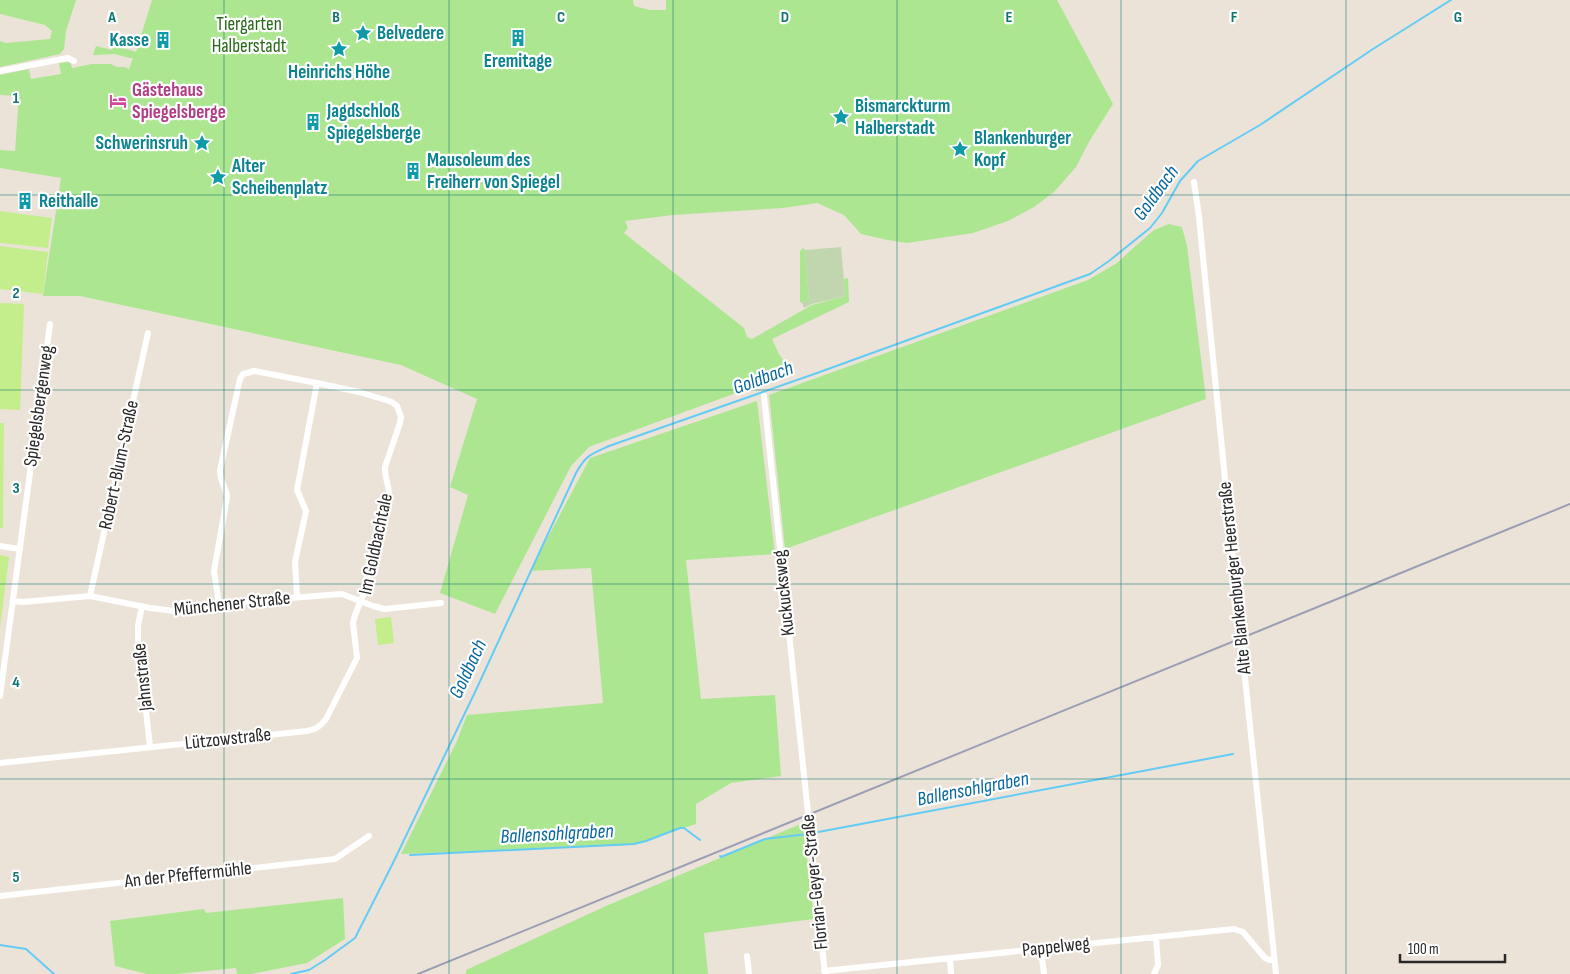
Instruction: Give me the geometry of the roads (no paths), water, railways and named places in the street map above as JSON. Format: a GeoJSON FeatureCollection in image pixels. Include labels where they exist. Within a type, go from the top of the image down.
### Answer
{"type":"FeatureCollection","features":[{"type":"Feature","properties":{"kind":"street"},"geometry":{"type":"LineString","coordinates":[[0,71],[68,58],[74,60]]}},
{"type":"Feature","properties":{"kind":"street","name":"Alte Blankenburger Heerstraße"},"geometry":{"type":"LineString","coordinates":[[1194,182],[1276,974]]}},
{"type":"Feature","properties":{"kind":"street","name":"Spiegelsbergenweg"},"geometry":{"type":"LineString","coordinates":[[0,696],[50,324]]}},
{"type":"Feature","properties":{"kind":"street","name":"Robert-Blum-Straße"},"geometry":{"type":"LineString","coordinates":[[90,596],[148,333]]}},
{"type":"Feature","properties":{"kind":"street","name":"Im Goldbachtale"},"geometry":{"type":"LineString","coordinates":[[219,605],[214,571],[228,498],[220,475],[240,379],[243,374],[254,370],[359,392],[392,402],[397,406],[401,417],[385,467],[390,494],[389,500],[369,564],[366,588],[361,602],[385,609],[440,603]]}},
{"type":"Feature","properties":{"kind":"street"},"geometry":{"type":"LineString","coordinates":[[297,597],[295,562],[306,511],[297,490],[317,384]]}},
{"type":"Feature","properties":{"kind":"street","name":"Kuckucksweg"},"geometry":{"type":"LineString","coordinates":[[764,396],[806,790]]}},
{"type":"Feature","properties":{"kind":"street"},"geometry":{"type":"LineString","coordinates":[[0,546],[20,549]]}},
{"type":"Feature","properties":{"kind":"street","name":"Münchener Straße"},"geometry":{"type":"LineString","coordinates":[[13,601],[23,602],[90,596],[175,611],[239,602],[342,594],[361,602]]}},
{"type":"Feature","properties":{"kind":"street","name":"Lützowstraße"},"geometry":{"type":"LineString","coordinates":[[0,763],[316,729],[321,725],[357,658],[353,623],[361,602]]}},
{"type":"Feature","properties":{"kind":"street","name":"Jahnstraße"},"geometry":{"type":"LineString","coordinates":[[142,606],[138,625],[138,639],[150,747]]}},
{"type":"Feature","properties":{"kind":"street","name":"Florian-Geyer-Straße"},"geometry":{"type":"LineString","coordinates":[[806,790],[825,973]]}},
{"type":"Feature","properties":{"kind":"street","name":"An der Pfeffermühle"},"geometry":{"type":"LineString","coordinates":[[0,896],[334,859],[369,836]]}},
{"type":"Feature","properties":{"kind":"street","name":"Pappelweg"},"geometry":{"type":"LineString","coordinates":[[825,973],[950,958],[1234,929],[1243,932],[1265,958],[1274,960]]}},
{"type":"Feature","properties":{"kind":"street"},"geometry":{"type":"LineString","coordinates":[[1154,974],[1158,965],[1156,937]]}},
{"type":"Feature","properties":{"kind":"street"},"geometry":{"type":"LineString","coordinates":[[1041,949],[1044,974]]}},
{"type":"Feature","properties":{"kind":"street"},"geometry":{"type":"LineString","coordinates":[[747,956],[749,974]]}},
{"type":"Feature","properties":{"kind":"street"},"geometry":{"type":"LineString","coordinates":[[950,958],[951,974]]}},
{"type":"Feature","properties":{"kind":"waterway","name":"Goldbach"},"geometry":{"type":"LineString","coordinates":[[291,974],[309,970],[355,938],[476,690],[576,473],[583,462],[590,456],[609,446],[1090,274],[1150,228],[1162,213],[1180,181],[1198,161],[1260,125],[1373,49],[1451,0]]}},
{"type":"Feature","properties":{"kind":"waterway","name":"Ballensohlgraben"},"geometry":{"type":"LineString","coordinates":[[813,833],[1233,754]]}},
{"type":"Feature","properties":{"kind":"waterway","name":"Ballensohlgraben"},"geometry":{"type":"LineString","coordinates":[[410,855],[634,844],[680,828],[684,828],[700,840]]}},
{"type":"Feature","properties":{"kind":"waterway","name":"Ballensohlgraben"},"geometry":{"type":"LineString","coordinates":[[720,856],[765,839],[808,834]]}},
{"type":"Feature","properties":{"kind":"waterway","name":"Goldbach"},"geometry":{"type":"LineString","coordinates":[[0,945],[26,949],[54,974]]}},
{"type":"Feature","properties":{"kind":"railway"},"geometry":{"type":"LineString","coordinates":[[418,974],[1570,504]]}},
{"type":"Feature","properties":{"kind":"place","name":"Belvedere"},"geometry":{"type":"Point","coordinates":[363,33]}},
{"type":"Feature","properties":{"kind":"place","name":"Eremitage"},"geometry":{"type":"Point","coordinates":[518,38]}},
{"type":"Feature","properties":{"kind":"place","name":"Kasse"},"geometry":{"type":"Point","coordinates":[163,40]}},
{"type":"Feature","properties":{"kind":"place","name":"Heinrichs Höhe"},"geometry":{"type":"Point","coordinates":[339,49]}},
{"type":"Feature","properties":{"kind":"place","name":"Gästehaus Spiegelsberge"},"geometry":{"type":"Point","coordinates":[118,101]}},
{"type":"Feature","properties":{"kind":"place","name":"Bismarckturm Halberstadt"},"geometry":{"type":"Point","coordinates":[841,117]}},
{"type":"Feature","properties":{"kind":"place","name":"Jagdschloß Spiegelsberge"},"geometry":{"type":"Point","coordinates":[313,122]}},
{"type":"Feature","properties":{"kind":"place","name":"Schwerinsruh"},"geometry":{"type":"Point","coordinates":[202,143]}},
{"type":"Feature","properties":{"kind":"place","name":"Blankenburger Kopf"},"geometry":{"type":"Point","coordinates":[960,149]}},
{"type":"Feature","properties":{"kind":"place","name":"Mausoleum des Freiherr von Spiegel"},"geometry":{"type":"Point","coordinates":[413,171]}},
{"type":"Feature","properties":{"kind":"place","name":"Alter Scheibenplatz"},"geometry":{"type":"Point","coordinates":[218,177]}},
{"type":"Feature","properties":{"kind":"place","name":"Reithalle"},"geometry":{"type":"Point","coordinates":[25,201]}},
{"type":"Feature","properties":{"kind":"park label","name":"Tiergarten Halberstadt"},"geometry":{"type":"Point","coordinates":[249,35]}}]}
